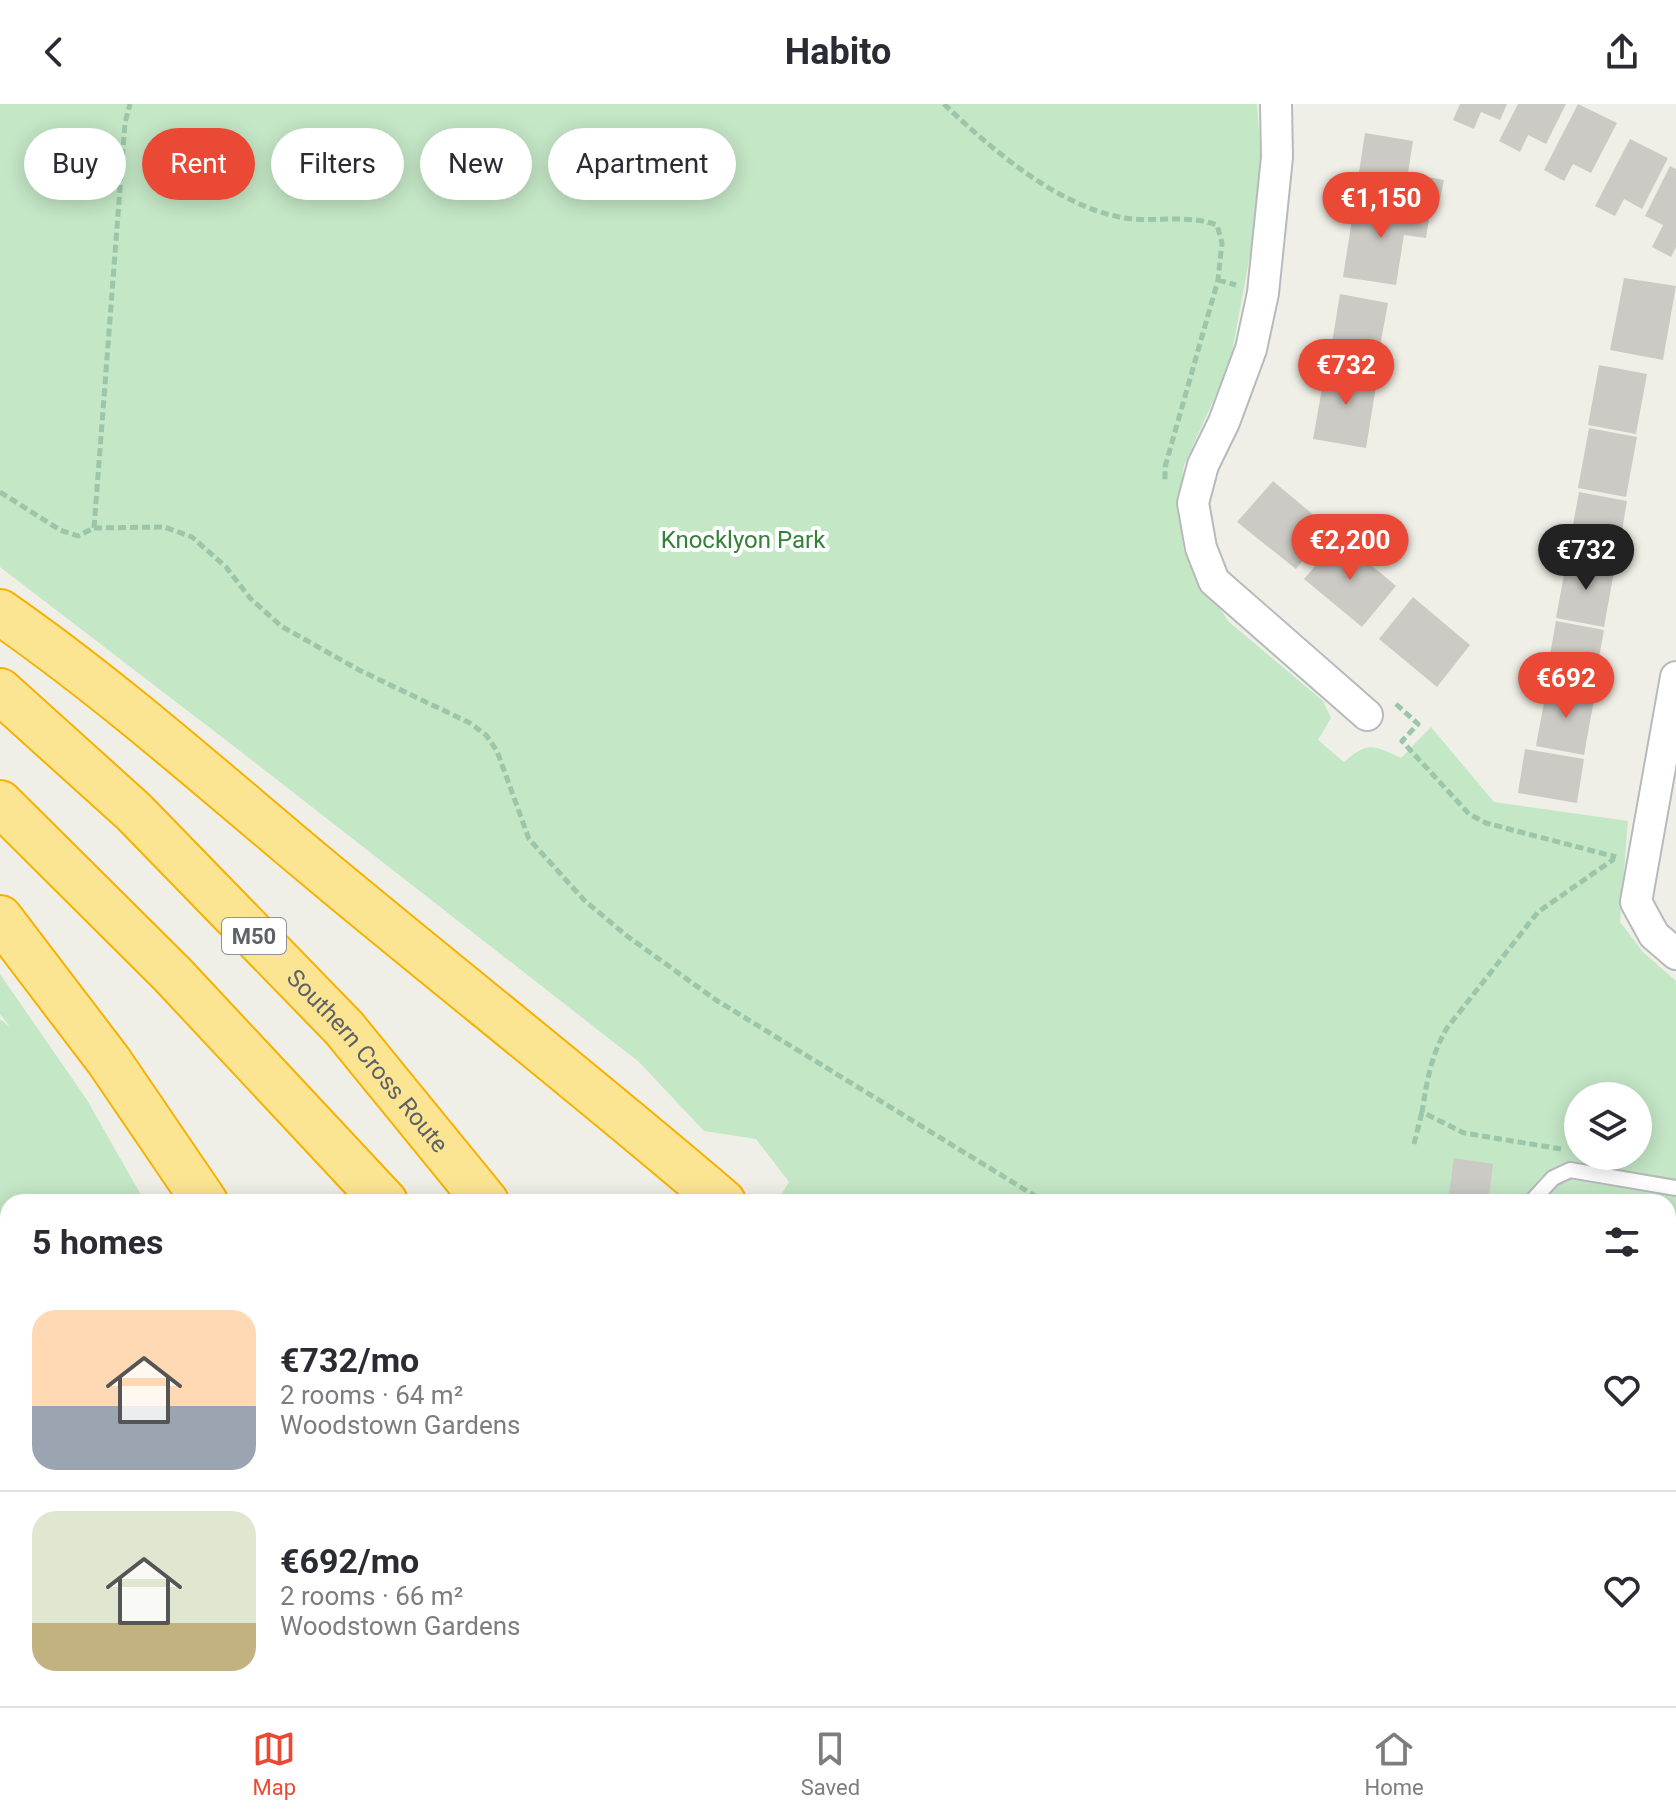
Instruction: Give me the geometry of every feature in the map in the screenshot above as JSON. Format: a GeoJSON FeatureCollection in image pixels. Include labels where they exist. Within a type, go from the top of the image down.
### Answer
{"type":"FeatureCollection","features":[{"type":"Feature","properties":{"kind":"highway"},"geometry":{"type":"LineString","coordinates":[[0,612],[208,775],[613,1107],[714,1194]]}},
{"type":"Feature","properties":{"kind":"highway","name":"Southern Cross Route"},"geometry":{"type":"LineString","coordinates":[[0,691],[134,812],[344,1028],[479,1194]]}},
{"type":"Feature","properties":{"kind":"highway"},"geometry":{"type":"LineString","coordinates":[[0,803],[172,974],[378,1194]]}},
{"type":"Feature","properties":{"kind":"highway"},"geometry":{"type":"LineString","coordinates":[[0,918],[109,1061],[200,1194]]}},
{"type":"Feature","properties":{"kind":"street"},"geometry":{"type":"LineString","coordinates":[[1276,104],[1277,157],[1263,293],[1251,349],[1224,422],[1203,465],[1193,503],[1201,548],[1214,581],[1377,705]]}},
{"type":"Feature","properties":{"kind":"street"},"geometry":{"type":"LineString","coordinates":[[1676,677],[1636,902],[1654,935],[1676,954]]}},
{"type":"Feature","properties":{"kind":"lane"},"geometry":{"type":"LineString","coordinates":[[1538,1194],[1553,1178],[1570,1170],[1676,1188]]}},
{"type":"Feature","properties":{"kind":"path"},"geometry":{"type":"LineString","coordinates":[[94,528],[125,123],[130,104]]}},
{"type":"Feature","properties":{"kind":"path"},"geometry":{"type":"LineString","coordinates":[[944,104],[1007,160],[1056,193],[1117,217],[1137,220],[1199,219],[1217,225],[1222,243],[1218,280],[1165,467],[1164,494]]}},
{"type":"Feature","properties":{"kind":"path"},"geometry":{"type":"LineString","coordinates":[[0,492],[60,530],[78,536],[94,528],[164,527],[179,530],[192,537],[226,567],[250,598],[281,626],[359,670],[470,723],[486,735],[497,751],[529,839],[584,900],[627,936],[716,1000],[1032,1194]]}},
{"type":"Feature","properties":{"kind":"path"},"geometry":{"type":"LineString","coordinates":[[1377,705],[1418,724],[1402,741],[1469,814],[1486,823],[1629,860]]}},
{"type":"Feature","properties":{"kind":"path"},"geometry":{"type":"LineString","coordinates":[[1414,1144],[1435,1049],[1447,1028],[1538,912],[1616,857]]}},
{"type":"Feature","properties":{"kind":"path"},"geometry":{"type":"LineString","coordinates":[[1422,1112],[1464,1133],[1564,1149]]}},
{"type":"Feature","properties":{"kind":"green space","name":"Knocklyon Park"},"geometry":{"type":"Polygon","coordinates":[[[0,104],[1257,104],[1263,184],[1230,364],[1184,465],[1178,508],[1184,551],[1228,621],[1323,701],[1331,718],[1318,740],[1344,762],[1371,747],[1401,758],[1431,727],[1494,802],[1628,821],[1620,922],[1643,952],[1676,981],[1676,1194],[782,1194],[789,1182],[756,1139],[704,1131],[639,1062],[0,567],[0,104]]]}},
{"type":"Feature","properties":{"kind":"green space"},"geometry":{"type":"Polygon","coordinates":[[[0,974],[87,1100],[140,1194],[0,1194],[0,1019],[10,1027],[0,1014],[0,974]]]}},
{"type":"Feature","properties":{"kind":"building"},"geometry":{"type":"Polygon","coordinates":[[[1460,104],[1507,104],[1500,120],[1481,112],[1474,129],[1453,120],[1460,104]]]}},
{"type":"Feature","properties":{"kind":"building"},"geometry":{"type":"Polygon","coordinates":[[[1518,104],[1566,104],[1546,144],[1528,135],[1520,152],[1499,141],[1518,104]]]}},
{"type":"Feature","properties":{"kind":"building"},"geometry":{"type":"Polygon","coordinates":[[[1578,104],[1617,123],[1591,173],[1573,164],[1564,181],[1544,170],[1578,104]]]}},
{"type":"Feature","properties":{"kind":"building"},"geometry":{"type":"Polygon","coordinates":[[[1365,133],[1413,141],[1408,173],[1444,180],[1438,208],[1356,192],[1365,133]]]}},
{"type":"Feature","properties":{"kind":"building"},"geometry":{"type":"Polygon","coordinates":[[[1630,139],[1668,158],[1642,209],[1624,199],[1615,216],[1595,206],[1630,139]]]}},
{"type":"Feature","properties":{"kind":"building"},"geometry":{"type":"Polygon","coordinates":[[[1670,166],[1676,169],[1676,247],[1671,257],[1652,247],[1663,225],[1645,216],[1670,166]]]}},
{"type":"Feature","properties":{"kind":"building"},"geometry":{"type":"Polygon","coordinates":[[[1355,200],[1430,212],[1426,238],[1404,235],[1396,285],[1343,277],[1355,200]]]}},
{"type":"Feature","properties":{"kind":"building"},"geometry":{"type":"Polygon","coordinates":[[[1624,278],[1676,286],[1663,360],[1610,350],[1624,278]]]}},
{"type":"Feature","properties":{"kind":"building"},"geometry":{"type":"Polygon","coordinates":[[[1340,294],[1388,303],[1377,363],[1330,355],[1340,294]]]}},
{"type":"Feature","properties":{"kind":"building"},"geometry":{"type":"Polygon","coordinates":[[[1599,365],[1647,374],[1636,434],[1588,425],[1599,365]]]}},
{"type":"Feature","properties":{"kind":"building"},"geometry":{"type":"Polygon","coordinates":[[[1326,366],[1378,374],[1366,448],[1313,439],[1326,366]]]}},
{"type":"Feature","properties":{"kind":"building"},"geometry":{"type":"Polygon","coordinates":[[[1589,428],[1637,437],[1626,497],[1578,488],[1589,428]]]}},
{"type":"Feature","properties":{"kind":"building"},"geometry":{"type":"Polygon","coordinates":[[[1273,481],[1329,528],[1296,569],[1237,522],[1273,481]]]}},
{"type":"Feature","properties":{"kind":"building"},"geometry":{"type":"Polygon","coordinates":[[[1579,492],[1627,501],[1617,561],[1568,552],[1579,492]]]}},
{"type":"Feature","properties":{"kind":"building"},"geometry":{"type":"Polygon","coordinates":[[[1339,538],[1396,586],[1362,627],[1304,579],[1339,538]]]}},
{"type":"Feature","properties":{"kind":"building"},"geometry":{"type":"Polygon","coordinates":[[[1567,558],[1615,566],[1604,627],[1556,618],[1567,558]]]}},
{"type":"Feature","properties":{"kind":"building"},"geometry":{"type":"Polygon","coordinates":[[[1413,597],[1470,645],[1437,687],[1379,639],[1413,597]]]}},
{"type":"Feature","properties":{"kind":"building"},"geometry":{"type":"Polygon","coordinates":[[[1556,621],[1604,630],[1593,691],[1545,682],[1556,621]]]}},
{"type":"Feature","properties":{"kind":"building"},"geometry":{"type":"Polygon","coordinates":[[[1547,686],[1595,694],[1584,755],[1536,746],[1547,686]]]}},
{"type":"Feature","properties":{"kind":"building"},"geometry":{"type":"Polygon","coordinates":[[[1525,749],[1584,759],[1577,803],[1518,793],[1525,749]]]}},
{"type":"Feature","properties":{"kind":"building"},"geometry":{"type":"Polygon","coordinates":[[[1454,1158],[1493,1164],[1489,1194],[1449,1194],[1454,1158]]]}}]}
